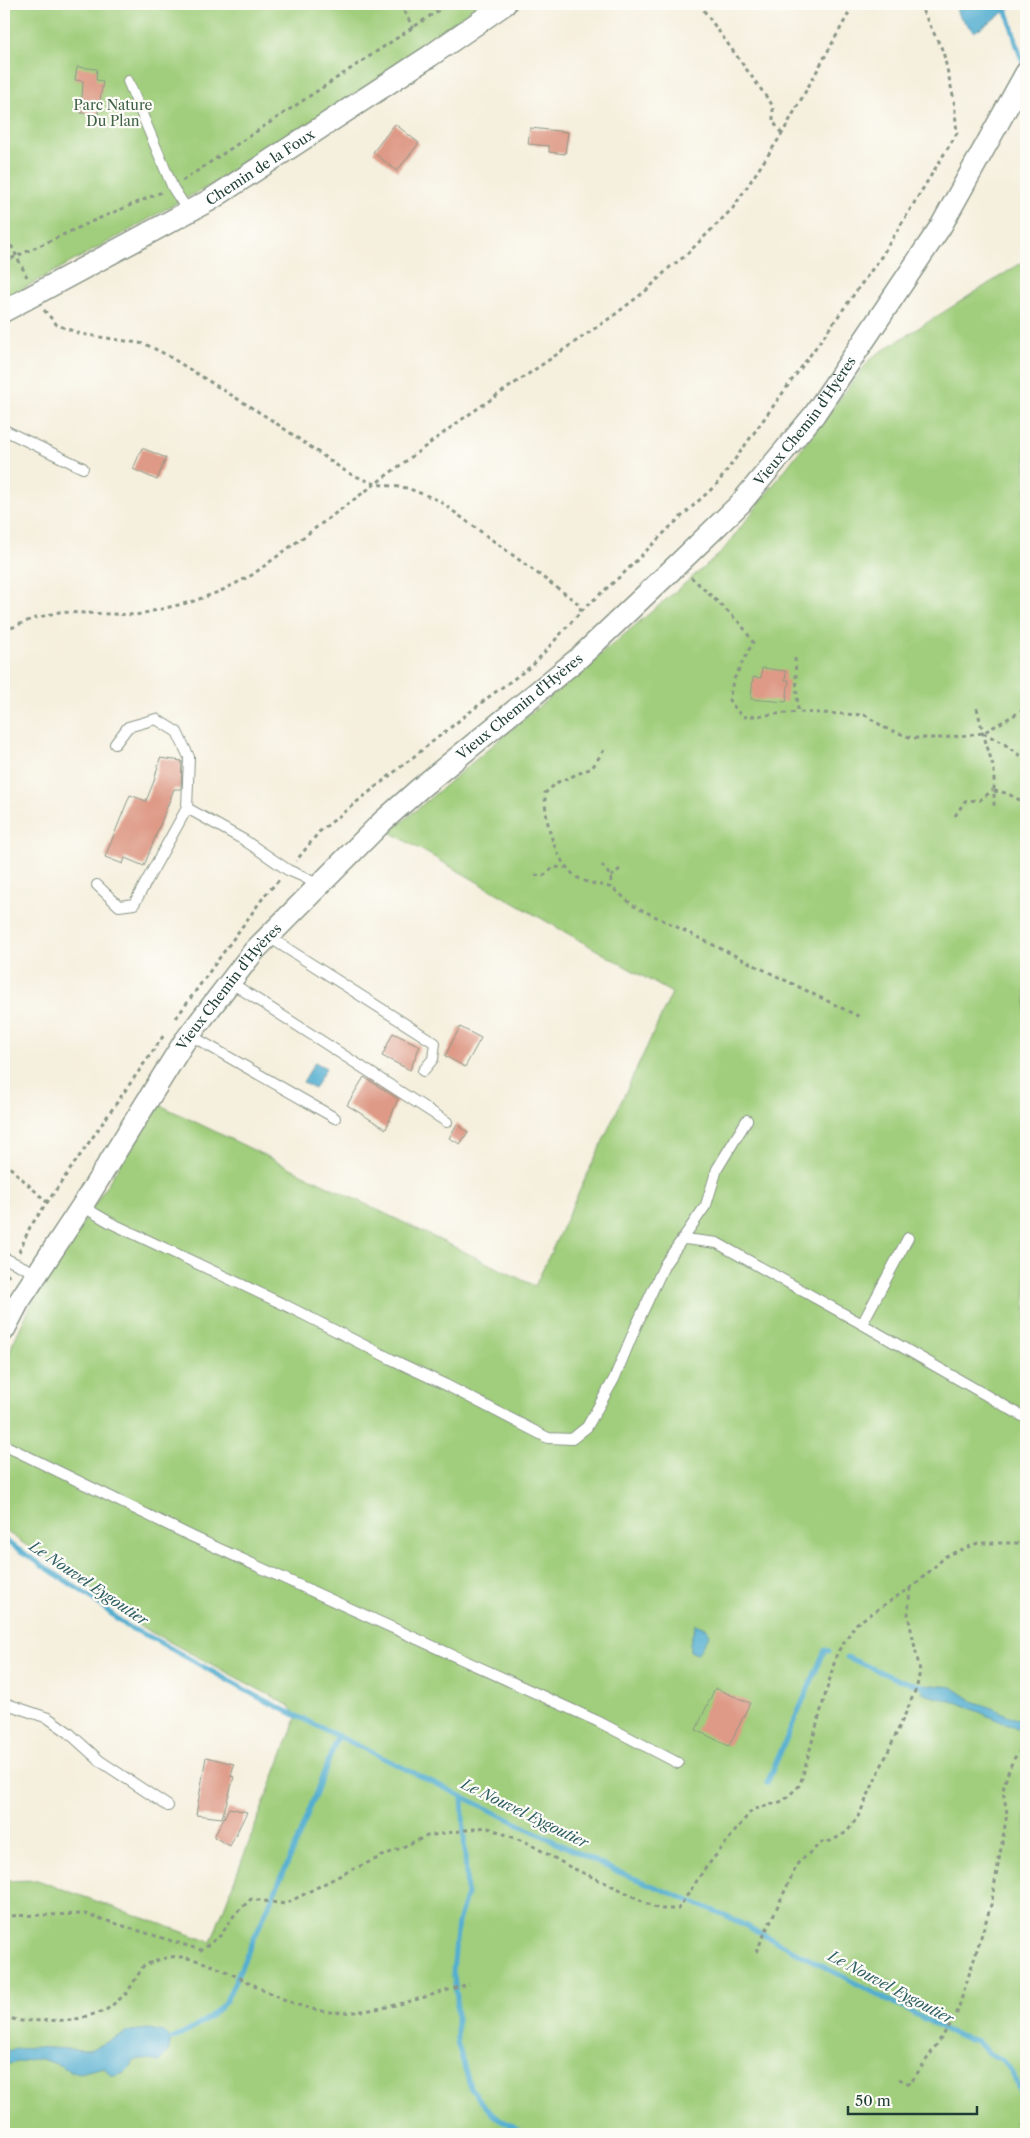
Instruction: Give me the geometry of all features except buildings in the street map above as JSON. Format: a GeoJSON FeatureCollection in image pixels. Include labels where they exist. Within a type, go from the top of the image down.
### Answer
{"type":"FeatureCollection","features":[{"type":"Feature","properties":{"kind":"street","name":"Chemin de la Foux"},"geometry":{"type":"LineString","coordinates":[[4,311],[226,189],[430,56],[505,4]]}},
{"type":"Feature","properties":{"kind":"street","name":"Vieux Chemin d'Hyères"},"geometry":{"type":"LineString","coordinates":[[4,1330],[18,1303],[82,1206],[184,1042],[254,951],[383,821],[419,789],[580,657],[678,564],[740,504],[814,415],[941,226],[1022,81]]}},
{"type":"Feature","properties":{"kind":"lane"},"geometry":{"type":"LineString","coordinates":[[128,81],[173,188],[188,211]]}},
{"type":"Feature","properties":{"kind":"lane"},"geometry":{"type":"LineString","coordinates":[[4,430],[83,468]]}},
{"type":"Feature","properties":{"kind":"lane"},"geometry":{"type":"LineString","coordinates":[[97,885],[119,906],[134,904],[187,808],[189,757],[177,732],[156,719],[128,727],[115,744]]}},
{"type":"Feature","properties":{"kind":"lane"},"geometry":{"type":"LineString","coordinates":[[187,808],[244,840],[288,870],[319,886]]}},
{"type":"Feature","properties":{"kind":"lane"},"geometry":{"type":"LineString","coordinates":[[269,937],[435,1043],[433,1059],[423,1072]]}},
{"type":"Feature","properties":{"kind":"lane"},"geometry":{"type":"LineString","coordinates":[[230,982],[446,1122]]}},
{"type":"Feature","properties":{"kind":"lane"},"geometry":{"type":"LineString","coordinates":[[190,1035],[335,1118]]}},
{"type":"Feature","properties":{"kind":"lane"},"geometry":{"type":"LineString","coordinates":[[82,1206],[111,1223],[287,1306],[548,1438],[572,1439],[587,1427],[614,1379],[665,1264],[685,1239],[706,1205],[716,1169],[747,1120]]}},
{"type":"Feature","properties":{"kind":"lane"},"geometry":{"type":"LineString","coordinates":[[862,1324],[908,1238]]}},
{"type":"Feature","properties":{"kind":"lane"},"geometry":{"type":"LineString","coordinates":[[685,1239],[717,1243],[1024,1418],[1026,1414]]}},
{"type":"Feature","properties":{"kind":"lane"},"geometry":{"type":"LineString","coordinates":[[4,1258],[38,1274]]}},
{"type":"Feature","properties":{"kind":"lane"},"geometry":{"type":"LineString","coordinates":[[4,1445],[191,1536],[597,1721],[678,1763]]}},
{"type":"Feature","properties":{"kind":"lane"},"geometry":{"type":"LineString","coordinates":[[4,1703],[48,1718],[68,1732],[100,1761],[168,1806]]}},
{"type":"Feature","properties":{"kind":"path"},"geometry":{"type":"LineString","coordinates":[[401,4],[413,28]]}},
{"type":"Feature","properties":{"kind":"path"},"geometry":{"type":"LineString","coordinates":[[4,262],[17,254],[173,188],[250,134],[448,4]]}},
{"type":"Feature","properties":{"kind":"path"},"geometry":{"type":"LineString","coordinates":[[699,4],[773,106],[774,121],[782,134]]}},
{"type":"Feature","properties":{"kind":"path"},"geometry":{"type":"LineString","coordinates":[[4,630],[32,619],[58,612],[136,615],[191,602],[221,591],[252,575],[460,420],[613,316],[648,290],[733,208],[782,134],[854,4]]}},
{"type":"Feature","properties":{"kind":"path"},"geometry":{"type":"LineString","coordinates":[[170,1026],[265,895],[319,832],[490,696],[533,665],[581,612],[717,484],[881,258],[957,133],[954,100],[943,51],[919,4]]}},
{"type":"Feature","properties":{"kind":"path"},"geometry":{"type":"LineString","coordinates":[[4,231],[45,312],[57,325],[82,334],[145,344],[270,419],[348,473],[375,484],[407,488],[438,500],[579,604],[581,612]]}},
{"type":"Feature","properties":{"kind":"path"},"geometry":{"type":"LineString","coordinates":[[678,564],[741,624],[753,642],[733,681],[729,700],[742,717],[798,712],[865,715],[884,728],[912,738],[943,738],[983,734],[1024,710],[1026,706]]}},
{"type":"Feature","properties":{"kind":"path"},"geometry":{"type":"LineString","coordinates":[[795,658],[798,712]]}},
{"type":"Feature","properties":{"kind":"path"},"geometry":{"type":"LineString","coordinates":[[977,708],[994,769],[994,808]]}},
{"type":"Feature","properties":{"kind":"path"},"geometry":{"type":"LineString","coordinates":[[983,734],[1003,742],[1026,760]]}},
{"type":"Feature","properties":{"kind":"path"},"geometry":{"type":"LineString","coordinates":[[604,750],[592,768],[558,782],[545,793],[544,810],[550,833],[565,868],[592,885],[611,888],[634,906],[860,1016]]}},
{"type":"Feature","properties":{"kind":"path"},"geometry":{"type":"LineString","coordinates":[[955,816],[965,801],[980,800],[994,790],[1006,793],[1026,803]]}},
{"type":"Feature","properties":{"kind":"path"},"geometry":{"type":"LineString","coordinates":[[602,865],[611,877],[611,888]]}},
{"type":"Feature","properties":{"kind":"path"},"geometry":{"type":"LineString","coordinates":[[611,877],[623,866]]}},
{"type":"Feature","properties":{"kind":"path"},"geometry":{"type":"LineString","coordinates":[[535,875],[543,876],[554,867],[565,868]]}},
{"type":"Feature","properties":{"kind":"path"},"geometry":{"type":"LineString","coordinates":[[4,1284],[30,1227],[165,1034]]}},
{"type":"Feature","properties":{"kind":"path"},"geometry":{"type":"LineString","coordinates":[[4,1162],[48,1203]]}},
{"type":"Feature","properties":{"kind":"path"},"geometry":{"type":"LineString","coordinates":[[4,1916],[84,1914],[201,1950],[221,1935],[235,1914],[251,1899],[285,1904],[348,1872],[427,1836],[486,1827],[528,1843],[570,1867],[658,1909],[678,1909],[690,1889],[752,1810],[783,1801],[800,1785],[837,1653],[856,1624],[917,1583],[946,1556],[978,1543],[1018,1543],[1026,1546]]}},
{"type":"Feature","properties":{"kind":"path"},"geometry":{"type":"LineString","coordinates":[[756,1952],[770,1926],[782,1895],[798,1863],[822,1842],[831,1841],[847,1832],[860,1815],[914,1692],[920,1671],[908,1615],[910,1587]]}},
{"type":"Feature","properties":{"kind":"path"},"geometry":{"type":"LineString","coordinates":[[899,2079],[910,2084],[956,2016],[991,1906],[1007,1814],[1003,1790],[1013,1760],[1026,1743]]}},
{"type":"Feature","properties":{"kind":"path"},"geometry":{"type":"LineString","coordinates":[[4,2017],[21,2022],[73,2020],[105,2011],[127,1993],[144,1964],[165,1958],[180,1957],[242,1978],[296,2004],[331,2012],[377,2009],[469,1984]]}},
{"type":"Feature","properties":{"kind":"path"},"geometry":{"type":"LineString","coordinates":[[1019,2134],[1026,2120]]}},
{"type":"Feature","properties":{"kind":"green space","name":"Parc Nature Du Plan"},"geometry":{"type":"Polygon","coordinates":[[[4,4],[493,4],[225,178],[4,299],[4,4]]]}},
{"type":"Feature","properties":{"kind":"green space"},"geometry":{"type":"Polygon","coordinates":[[[1026,260],[1026,2134],[4,2134],[4,1881],[37,1880],[211,1942],[297,1716],[288,1705],[134,1623],[110,1602],[4,1530],[4,1377],[12,1345],[30,1307],[158,1104],[535,1286],[672,993],[390,832],[721,553],[871,358],[1026,260]]]}},
{"type":"Feature","properties":{"kind":"water"},"geometry":{"type":"Polygon","coordinates":[[[955,4],[1017,4],[974,32],[958,15],[955,4]]]}},
{"type":"Feature","properties":{"kind":"water"},"geometry":{"type":"Polygon","coordinates":[[[315,1062],[326,1068],[314,1089],[303,1082],[315,1062]]]}},
{"type":"Feature","properties":{"kind":"water"},"geometry":{"type":"Polygon","coordinates":[[[696,1624],[707,1629],[710,1635],[697,1654],[690,1651],[696,1624]]]}},
{"type":"Feature","properties":{"kind":"water"},"geometry":{"type":"Polygon","coordinates":[[[924,1684],[952,1687],[973,1701],[1026,1724],[1026,1733],[959,1703],[922,1693],[924,1684]]]}},
{"type":"Feature","properties":{"kind":"water"},"geometry":{"type":"Polygon","coordinates":[[[149,2029],[163,2032],[171,2039],[169,2050],[159,2062],[141,2059],[133,2061],[127,2070],[119,2075],[111,2076],[104,2067],[80,2073],[70,2072],[62,2066],[38,2058],[4,2065],[4,2051],[32,2047],[89,2050],[131,2031],[149,2029]]]}},
{"type":"Feature","properties":{"kind":"waterway"},"geometry":{"type":"LineString","coordinates":[[1004,4],[1019,53],[1026,69]]}},
{"type":"Feature","properties":{"kind":"waterway","name":"Le Nouvel Eygoutier"},"geometry":{"type":"LineString","coordinates":[[4,1540],[89,1596],[128,1627],[150,1637],[258,1697],[609,1868],[727,1916],[955,2035],[977,2041],[988,2053],[1001,2059],[1011,2071],[1026,2104]]}},
{"type":"Feature","properties":{"kind":"waterway"},"geometry":{"type":"LineString","coordinates":[[767,1783],[825,1650],[829,1651]]}},
{"type":"Feature","properties":{"kind":"waterway"},"geometry":{"type":"LineString","coordinates":[[847,1657],[899,1680],[930,1688]]}},
{"type":"Feature","properties":{"kind":"waterway"},"geometry":{"type":"LineString","coordinates":[[171,2039],[201,2023],[226,2001],[294,1849],[338,1736]]}},
{"type":"Feature","properties":{"kind":"waterway"},"geometry":{"type":"LineString","coordinates":[[462,1797],[467,1894],[458,1922],[453,1971],[457,1997],[457,2042],[471,2089],[493,2115],[526,2134]]}}]}
